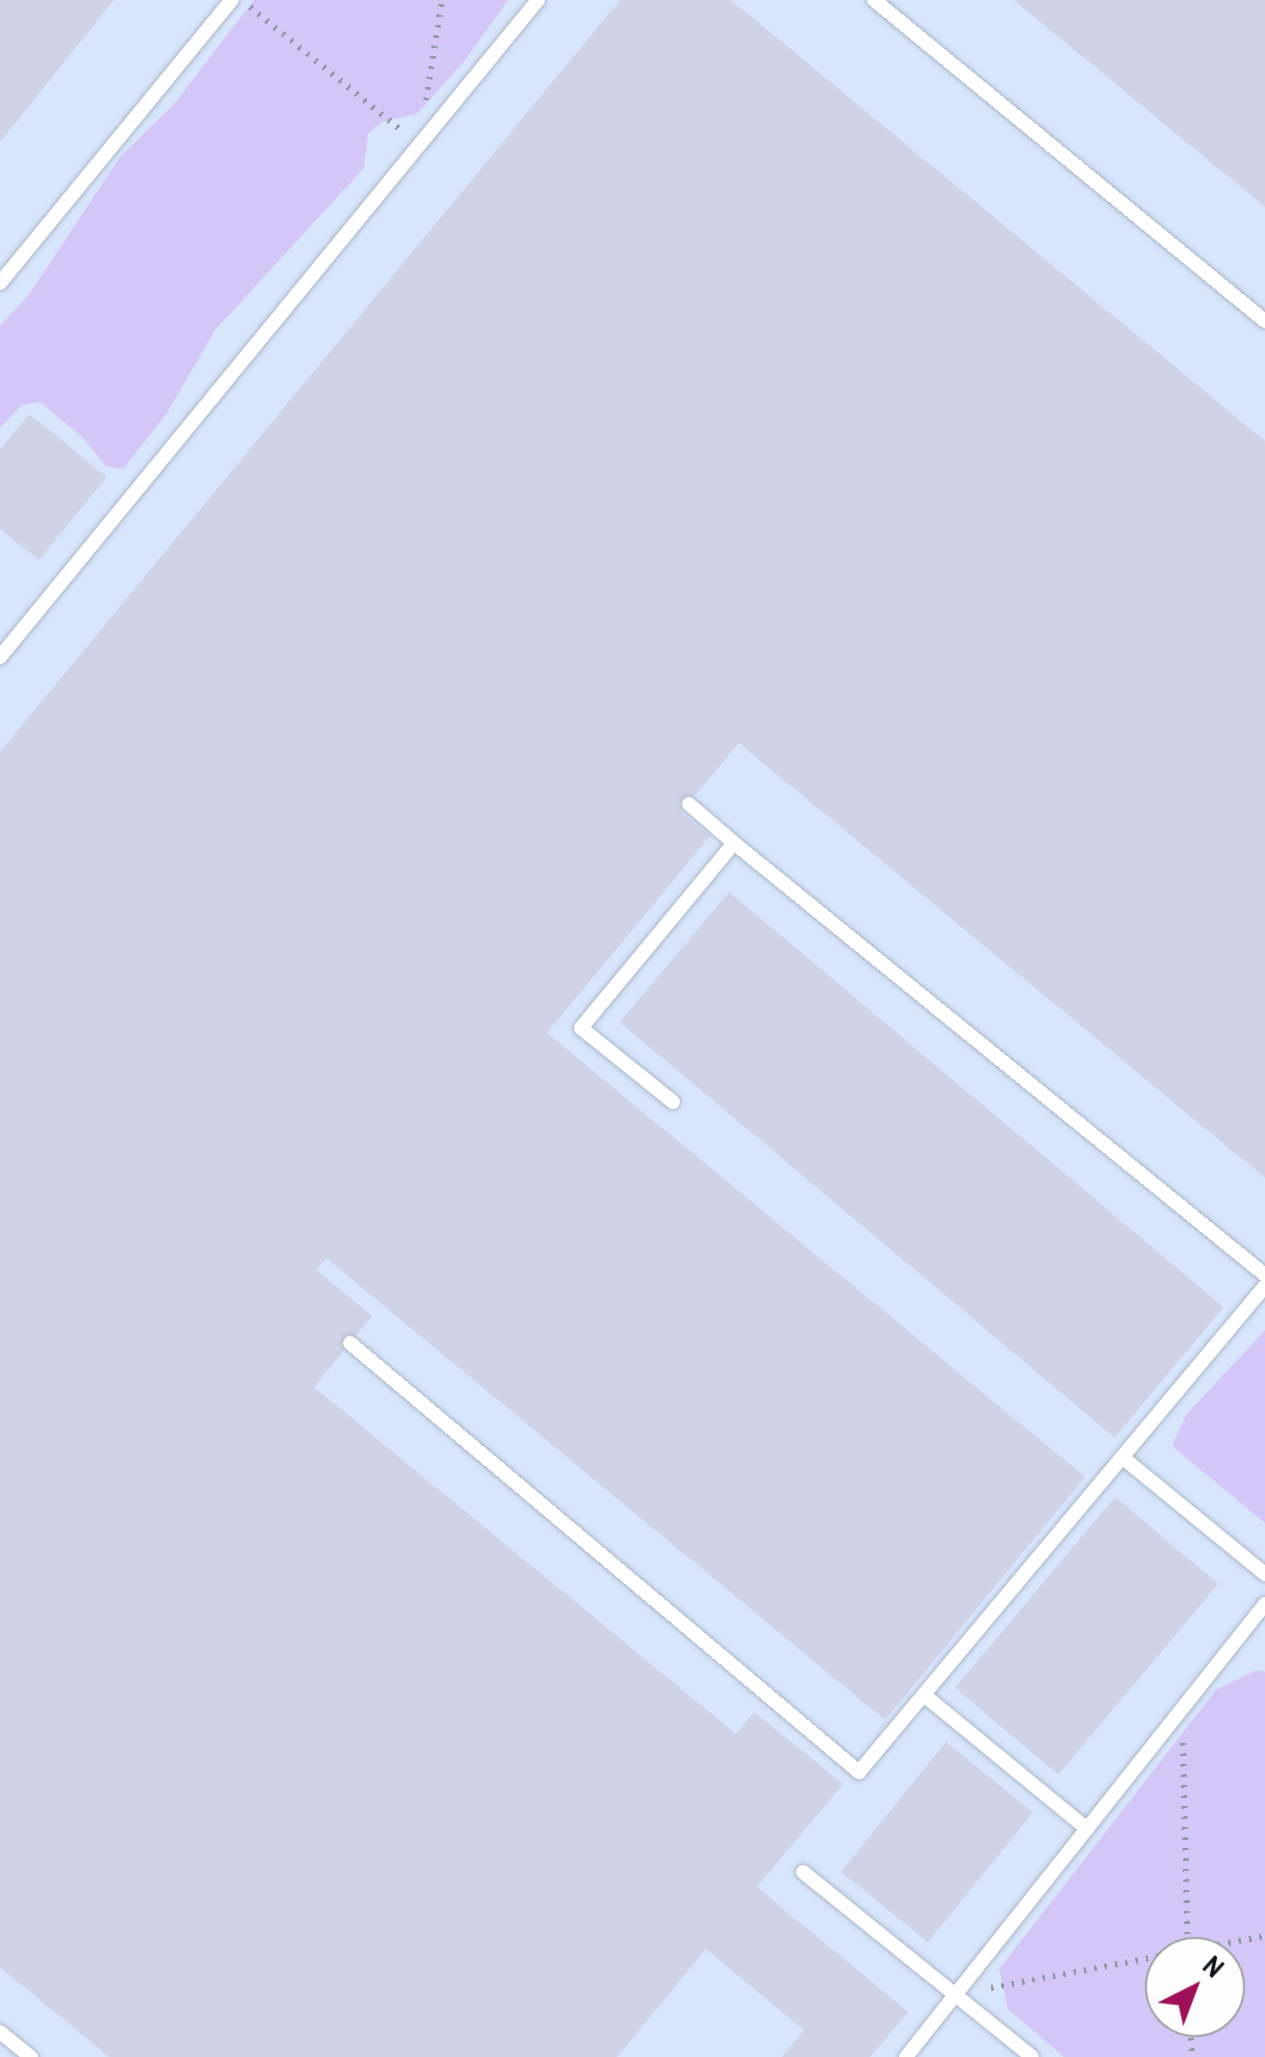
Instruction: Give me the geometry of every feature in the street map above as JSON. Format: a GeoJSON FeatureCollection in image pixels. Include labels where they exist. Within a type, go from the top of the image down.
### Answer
{"type":"FeatureCollection","features":[{"type":"Feature","properties":{"kind":"lane"},"geometry":{"type":"LineString","coordinates":[[0,284],[232,0]]}},
{"type":"Feature","properties":{"kind":"lane"},"geometry":{"type":"LineString","coordinates":[[0,657],[538,0]]}},
{"type":"Feature","properties":{"kind":"lane"},"geometry":{"type":"LineString","coordinates":[[874,0],[1265,320]]}},
{"type":"Feature","properties":{"kind":"lane"},"geometry":{"type":"LineString","coordinates":[[689,804],[1265,1275]]}},
{"type":"Feature","properties":{"kind":"lane"},"geometry":{"type":"LineString","coordinates":[[672,1102],[581,1028],[734,844]]}},
{"type":"Feature","properties":{"kind":"lane"},"geometry":{"type":"LineString","coordinates":[[350,1343],[859,1772],[1265,1286]]}},
{"type":"Feature","properties":{"kind":"lane"},"geometry":{"type":"LineString","coordinates":[[1122,1457],[1265,1574]]}},
{"type":"Feature","properties":{"kind":"lane"},"geometry":{"type":"LineString","coordinates":[[906,2057],[1265,1604]]}},
{"type":"Feature","properties":{"kind":"lane"},"geometry":{"type":"LineString","coordinates":[[924,1695],[1087,1829]]}},
{"type":"Feature","properties":{"kind":"lane"},"geometry":{"type":"LineString","coordinates":[[803,1872],[1032,2057]]}},
{"type":"Feature","properties":{"kind":"lane"},"geometry":{"type":"LineString","coordinates":[[0,2032],[31,2057]]}},
{"type":"Feature","properties":{"kind":"path"},"geometry":{"type":"LineString","coordinates":[[242,0],[420,146]]}},
{"type":"Feature","properties":{"kind":"path"},"geometry":{"type":"LineString","coordinates":[[420,146],[442,0]]}},
{"type":"Feature","properties":{"kind":"path"},"geometry":{"type":"LineString","coordinates":[[1182,1709],[1188,1937]]}},
{"type":"Feature","properties":{"kind":"path"},"geometry":{"type":"LineString","coordinates":[[956,1995],[1145,1962]]}},
{"type":"Feature","properties":{"kind":"shaded area"},"geometry":{"type":"Polygon","coordinates":[[[0,0],[1265,0],[1265,2057],[0,2057],[0,0]]]}},
{"type":"Feature","properties":{"kind":"shaded area"},"geometry":{"type":"Polygon","coordinates":[[[254,0],[508,0],[466,59],[417,114],[381,122],[368,134],[364,168],[215,330],[167,413],[123,469],[106,466],[82,437],[40,402],[22,405],[0,428],[0,326],[30,293],[120,157],[174,104],[254,0]]]}},
{"type":"Feature","properties":{"kind":"shaded area"},"geometry":{"type":"Polygon","coordinates":[[[1265,1330],[1265,1523],[1172,1446],[1186,1415],[1265,1330]]]}},
{"type":"Feature","properties":{"kind":"shaded area"},"geometry":{"type":"Polygon","coordinates":[[[1257,1670],[1265,1672],[1265,2057],[1064,2057],[1008,2009],[999,1969],[1216,1690],[1257,1670]]]}},
{"type":"Feature","properties":{"kind":"building"},"geometry":{"type":"Polygon","coordinates":[[[0,0],[114,0],[0,142],[0,0]]]}},
{"type":"Feature","properties":{"kind":"building"},"geometry":{"type":"Polygon","coordinates":[[[620,0],[731,0],[1265,441],[1265,1178],[739,743],[681,812],[710,836],[547,1033],[1085,1477],[885,1720],[326,1258],[316,1270],[372,1316],[314,1387],[736,1734],[754,1712],[843,1784],[757,1887],[908,2012],[870,2057],[782,2057],[804,2030],[706,1949],[617,2057],[109,2057],[0,1967],[0,752],[620,0]]]}},
{"type":"Feature","properties":{"kind":"building"},"geometry":{"type":"Polygon","coordinates":[[[1014,0],[1265,0],[1265,207],[1014,0]]]}},
{"type":"Feature","properties":{"kind":"building"},"geometry":{"type":"Polygon","coordinates":[[[29,414],[107,477],[39,560],[0,529],[0,450],[29,414]]]}},
{"type":"Feature","properties":{"kind":"building"},"geometry":{"type":"Polygon","coordinates":[[[729,892],[1224,1307],[1115,1437],[620,1022],[729,892]]]}},
{"type":"Feature","properties":{"kind":"building"},"geometry":{"type":"Polygon","coordinates":[[[1115,1497],[1218,1584],[1058,1775],[955,1688],[1115,1497]]]}},
{"type":"Feature","properties":{"kind":"building"},"geometry":{"type":"Polygon","coordinates":[[[946,1742],[1033,1812],[928,1942],[841,1872],[946,1742]]]}}]}
